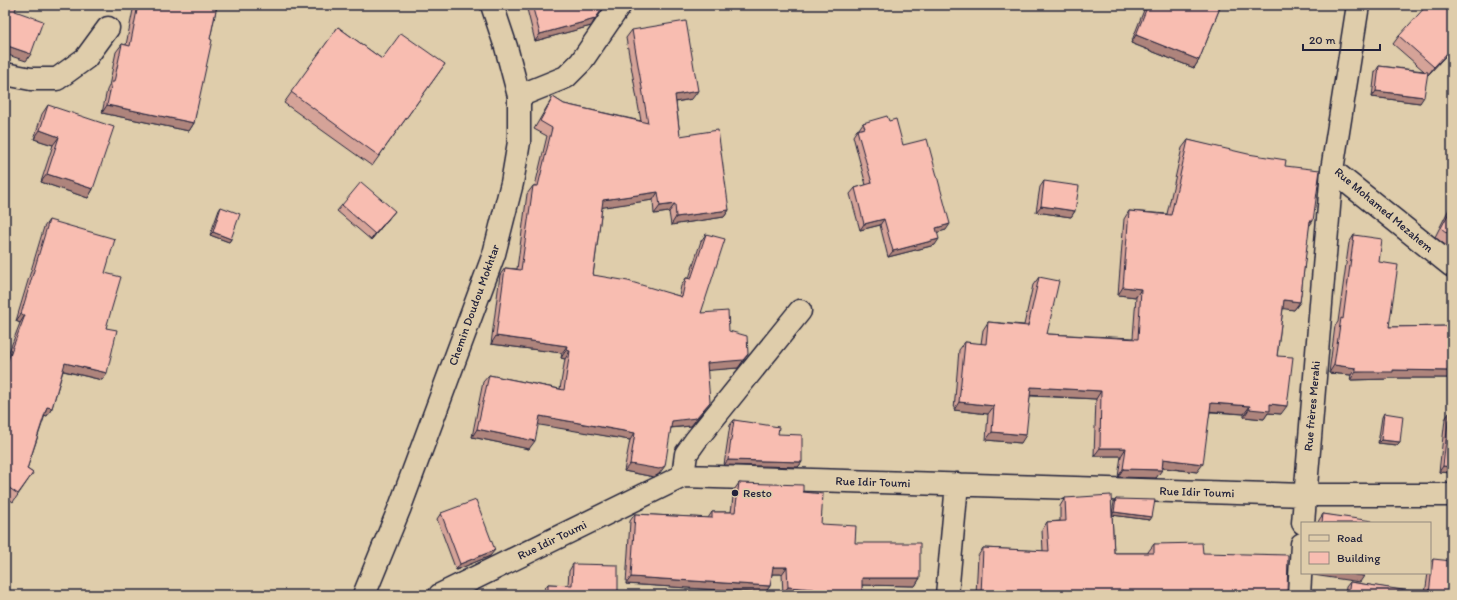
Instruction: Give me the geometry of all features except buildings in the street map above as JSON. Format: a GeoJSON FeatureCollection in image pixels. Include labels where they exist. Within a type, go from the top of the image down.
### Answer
{"type":"FeatureCollection","features":[{"type":"Feature","properties":{"kind":"street","name":"Chemin Doudou Mokhtar"},"geometry":{"type":"LineString","coordinates":[[364,595],[400,507],[497,244],[512,182],[519,142],[519,96],[506,47],[492,5]]}},
{"type":"Feature","properties":{"kind":"street"},"geometry":{"type":"LineString","coordinates":[[519,96],[566,77],[581,62],[620,5]]}},
{"type":"Feature","properties":{"kind":"street","name":"Rue Mohamed Mezahem"},"geometry":{"type":"LineString","coordinates":[[1358,5],[1332,170],[1452,266]]}},
{"type":"Feature","properties":{"kind":"street"},"geometry":{"type":"LineString","coordinates":[[5,74],[32,79],[58,79],[86,58],[108,28]]}},
{"type":"Feature","properties":{"kind":"street","name":"Rue frères Merahi"},"geometry":{"type":"LineString","coordinates":[[1305,495],[1332,170]]}},
{"type":"Feature","properties":{"kind":"street"},"geometry":{"type":"LineString","coordinates":[[683,476],[686,454],[800,311]]}},
{"type":"Feature","properties":{"kind":"street","name":"Rue Idir Toumi"},"geometry":{"type":"LineString","coordinates":[[440,595],[683,476],[1305,495]]}},
{"type":"Feature","properties":{"kind":"street"},"geometry":{"type":"LineString","coordinates":[[947,595],[957,484]]}},
{"type":"Feature","properties":{"kind":"street"},"geometry":{"type":"LineString","coordinates":[[1303,522],[1305,495],[1452,495]]}},
{"type":"Feature","properties":{"kind":"street"},"geometry":{"type":"LineString","coordinates":[[1299,595],[1301,561]]}},
{"type":"Feature","properties":{"kind":"place","name":"Resto"},"geometry":{"type":"Point","coordinates":[735,493]}}]}
